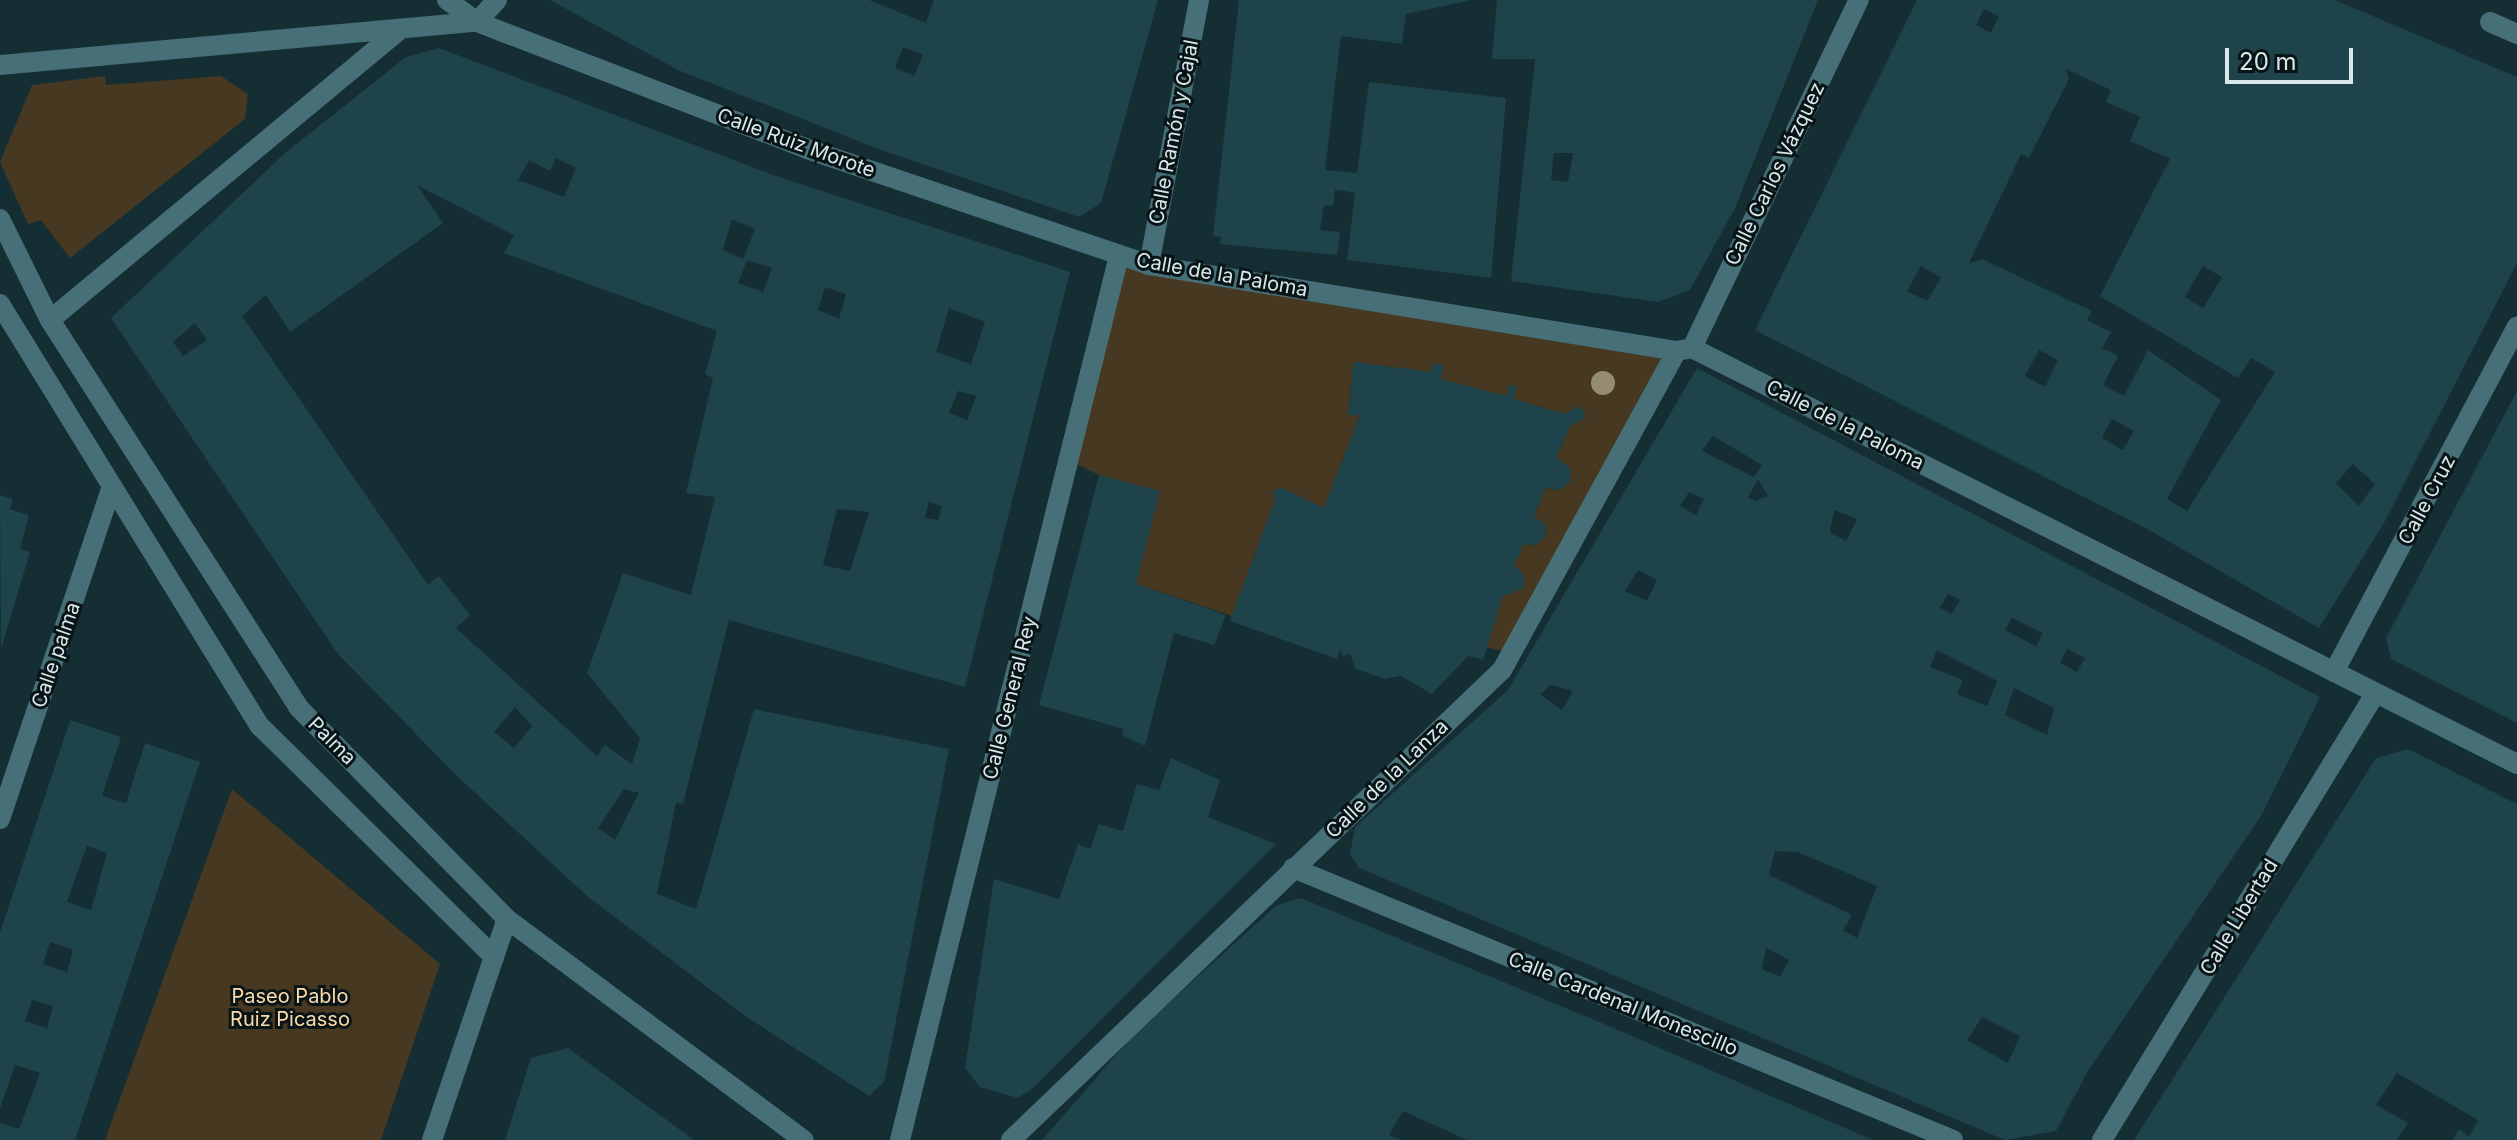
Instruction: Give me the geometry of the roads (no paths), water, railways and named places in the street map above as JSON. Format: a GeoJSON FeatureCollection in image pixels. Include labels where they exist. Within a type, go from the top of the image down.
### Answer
{"type":"FeatureCollection","features":[{"type":"Feature","properties":{"kind":"street"},"geometry":{"type":"LineString","coordinates":[[447,0],[477,22]]}},
{"type":"Feature","properties":{"kind":"street"},"geometry":{"type":"LineString","coordinates":[[0,65],[477,22],[497,0]]}},
{"type":"Feature","properties":{"kind":"street","name":"Calle Ramón y Cajal"},"geometry":{"type":"LineString","coordinates":[[1149,265],[1199,0]]}},
{"type":"Feature","properties":{"kind":"street","name":"Calle Carlos Vázquez"},"geometry":{"type":"LineString","coordinates":[[1684,349],[1859,0]]}},
{"type":"Feature","properties":{"kind":"street","name":"Calle Ruiz Morote"},"geometry":{"type":"LineString","coordinates":[[477,22],[807,149],[1119,256]]}},
{"type":"Feature","properties":{"kind":"street"},"geometry":{"type":"LineString","coordinates":[[2490,22],[2517,34]]}},
{"type":"Feature","properties":{"kind":"street"},"geometry":{"type":"LineString","coordinates":[[50,320],[401,29]]}},
{"type":"Feature","properties":{"kind":"street","name":"Palma"},"geometry":{"type":"LineString","coordinates":[[0,219],[50,320],[298,707],[507,919],[804,1140]]}},
{"type":"Feature","properties":{"kind":"street","name":"Calle de la Paloma"},"geometry":{"type":"LineString","coordinates":[[1119,256],[1149,265],[1684,349],[2517,764]]}},
{"type":"Feature","properties":{"kind":"street","name":"Calle General Rey"},"geometry":{"type":"LineString","coordinates":[[900,1140],[1119,256]]}},
{"type":"Feature","properties":{"kind":"street","name":"Palma"},"geometry":{"type":"LineString","coordinates":[[0,304],[111,490],[260,726],[494,957]]}},
{"type":"Feature","properties":{"kind":"street","name":"Calle Cruz"},"geometry":{"type":"LineString","coordinates":[[2334,672],[2517,326]]}},
{"type":"Feature","properties":{"kind":"street","name":"Calle de la Lanza"},"geometry":{"type":"LineString","coordinates":[[1011,1140],[1502,670],[1684,349]]}},
{"type":"Feature","properties":{"kind":"street","name":"Calle palma"},"geometry":{"type":"LineString","coordinates":[[0,819],[111,490]]}},
{"type":"Feature","properties":{"kind":"street","name":"Calle Libertad"},"geometry":{"type":"LineString","coordinates":[[2102,1140],[2375,694]]}},
{"type":"Feature","properties":{"kind":"street","name":"Calle Cardenal Monescillo"},"geometry":{"type":"LineString","coordinates":[[1293,868],[1953,1140]]}},
{"type":"Feature","properties":{"kind":"street"},"geometry":{"type":"LineString","coordinates":[[432,1140],[507,919]]}},
{"type":"Feature","properties":{"kind":"park label","name":"Paseo Pablo Ruiz Picasso"},"geometry":{"type":"Point","coordinates":[290,1008]}}]}
